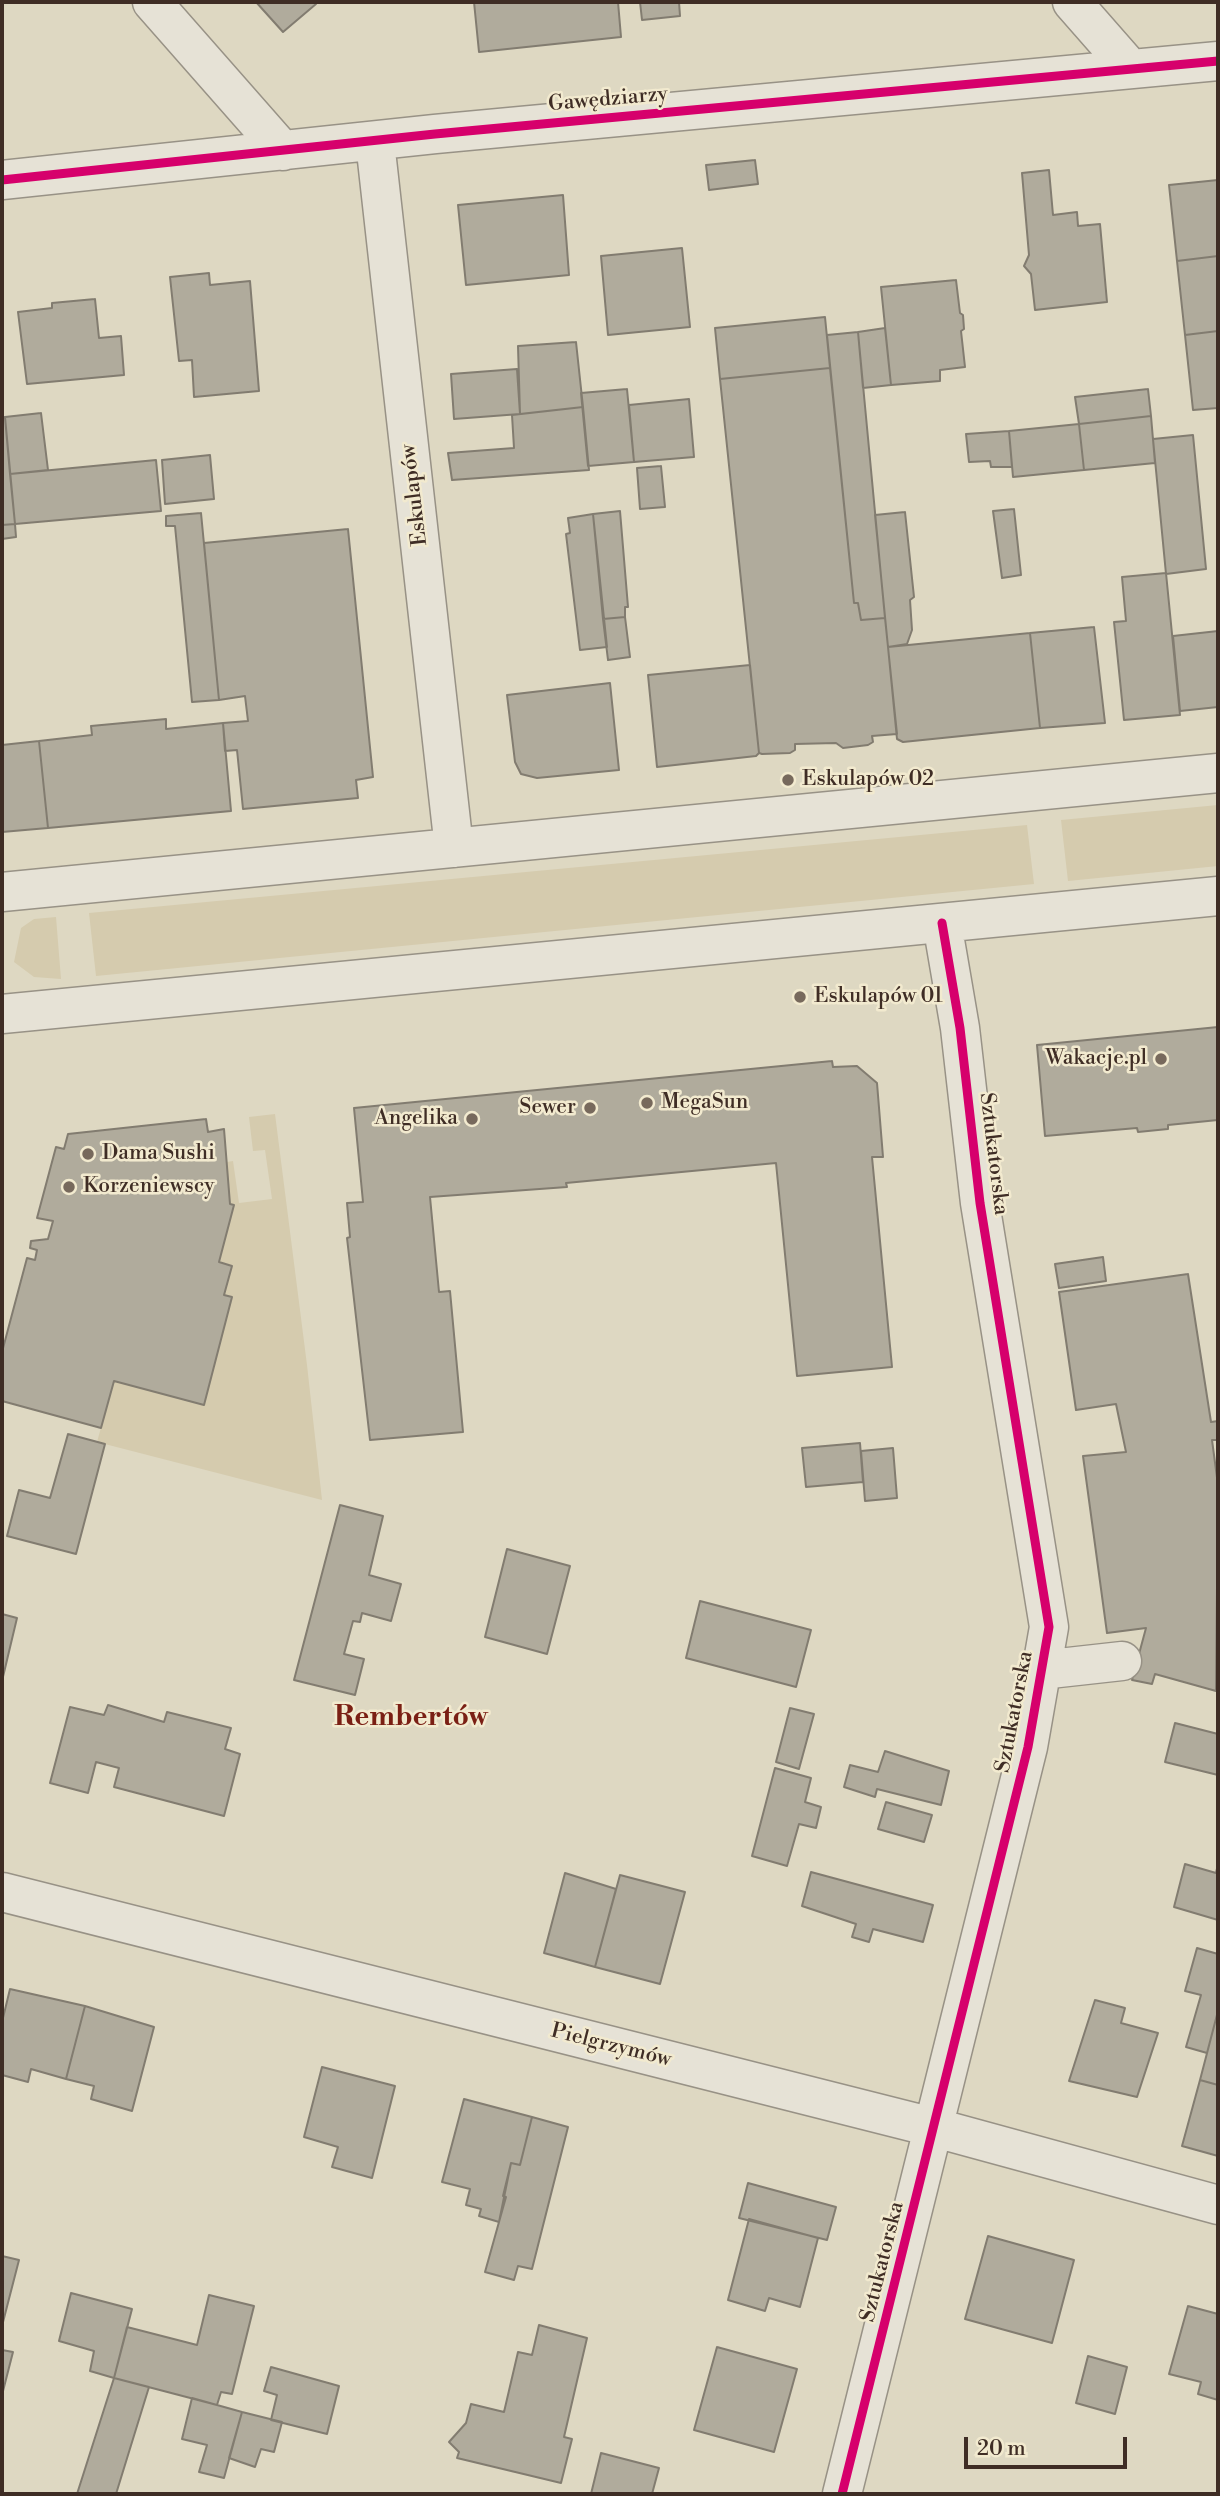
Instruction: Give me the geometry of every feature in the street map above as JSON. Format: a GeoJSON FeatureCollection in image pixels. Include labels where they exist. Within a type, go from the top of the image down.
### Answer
{"type":"FeatureCollection","features":[{"type":"Feature","properties":{"kind":"street"},"geometry":{"type":"LineString","coordinates":[[152,2],[283,150]]}},
{"type":"Feature","properties":{"kind":"street"},"geometry":{"type":"LineString","coordinates":[[1072,2],[1129,67]]}},
{"type":"Feature","properties":{"kind":"street","name":"Gawędziarzy"},"geometry":{"type":"LineString","coordinates":[[2,180],[1129,67],[1218,61]]}},
{"type":"Feature","properties":{"kind":"street","name":"Eskulapów"},"geometry":{"type":"LineString","coordinates":[[374,142],[454,848]]}},
{"type":"Feature","properties":{"kind":"street"},"geometry":{"type":"LineString","coordinates":[[2,892],[1218,773]]}},
{"type":"Feature","properties":{"kind":"street"},"geometry":{"type":"LineString","coordinates":[[2,1014],[1218,896]]}},
{"type":"Feature","properties":{"kind":"street","name":"Sztukatorska"},"geometry":{"type":"LineString","coordinates":[[842,2494],[936,2128],[1028,1747],[1049,1627],[980,1203],[960,1028],[943,923]]}},
{"type":"Feature","properties":{"kind":"street"},"geometry":{"type":"LineString","coordinates":[[1041,1670],[1122,1661]]}},
{"type":"Feature","properties":{"kind":"street","name":"Pielgrzymów"},"geometry":{"type":"LineString","coordinates":[[2,1892],[936,2128],[1218,2205]]}},
{"type":"Feature","properties":{"kind":"shaded area"},"geometry":{"type":"Polygon","coordinates":[[[1218,805],[1218,866],[1068,881],[1061,820],[1218,805]]]}},
{"type":"Feature","properties":{"kind":"shaded area"},"geometry":{"type":"Polygon","coordinates":[[[1027,825],[1034,884],[96,976],[89,913],[1027,825]]]}},
{"type":"Feature","properties":{"kind":"shaded area"},"geometry":{"type":"Polygon","coordinates":[[[56,917],[61,979],[34,977],[14,962],[21,928],[34,919],[56,917]]]}},
{"type":"Feature","properties":{"kind":"shaded area"},"geometry":{"type":"Polygon","coordinates":[[[275,1114],[322,1500],[97,1442],[114,1381],[204,1405],[231,1297],[224,1295],[219,1262],[234,1205],[230,1204],[227,1162],[233,1161],[239,1203],[272,1199],[265,1150],[253,1151],[249,1117],[275,1114]]]}},
{"type":"Feature","properties":{"kind":"building"},"geometry":{"type":"Polygon","coordinates":[[[256,2],[314,2],[316,4],[283,32],[256,2]]]}},
{"type":"Feature","properties":{"kind":"building"},"geometry":{"type":"Polygon","coordinates":[[[474,2],[618,2],[621,37],[479,52],[474,2]]]}},
{"type":"Feature","properties":{"kind":"building"},"geometry":{"type":"Polygon","coordinates":[[[640,2],[679,2],[680,16],[642,20],[640,2]]]}},
{"type":"Feature","properties":{"kind":"building"},"geometry":{"type":"Polygon","coordinates":[[[755,160],[758,184],[709,190],[706,165],[755,160]]]}},
{"type":"Feature","properties":{"kind":"building"},"geometry":{"type":"Polygon","coordinates":[[[1049,170],[1053,215],[1077,212],[1078,226],[1100,224],[1107,302],[1035,310],[1031,274],[1024,266],[1029,255],[1022,173],[1049,170]]]}},
{"type":"Feature","properties":{"kind":"building"},"geometry":{"type":"Polygon","coordinates":[[[1218,180],[1218,256],[1177,261],[1169,185],[1218,180]]]}},
{"type":"Feature","properties":{"kind":"building"},"geometry":{"type":"Polygon","coordinates":[[[563,195],[569,275],[466,285],[458,205],[563,195]]]}},
{"type":"Feature","properties":{"kind":"building"},"geometry":{"type":"Polygon","coordinates":[[[682,248],[690,327],[608,335],[601,256],[682,248]]]}},
{"type":"Feature","properties":{"kind":"building"},"geometry":{"type":"Polygon","coordinates":[[[1218,256],[1218,331],[1185,335],[1177,261],[1218,256]]]}},
{"type":"Feature","properties":{"kind":"building"},"geometry":{"type":"Polygon","coordinates":[[[209,273],[210,285],[250,281],[259,391],[194,397],[192,360],[179,361],[170,277],[209,273]]]}},
{"type":"Feature","properties":{"kind":"building"},"geometry":{"type":"Polygon","coordinates":[[[956,280],[960,313],[963,315],[964,329],[961,331],[965,367],[940,370],[940,381],[891,385],[881,287],[956,280]]]}},
{"type":"Feature","properties":{"kind":"building"},"geometry":{"type":"Polygon","coordinates":[[[95,299],[99,338],[121,336],[124,375],[27,384],[18,312],[52,308],[52,303],[95,299]]]}},
{"type":"Feature","properties":{"kind":"building"},"geometry":{"type":"Polygon","coordinates":[[[825,317],[830,368],[720,379],[715,328],[825,317]]]}},
{"type":"Feature","properties":{"kind":"building"},"geometry":{"type":"Polygon","coordinates":[[[885,328],[891,385],[863,388],[858,332],[885,328]]]}},
{"type":"Feature","properties":{"kind":"building"},"geometry":{"type":"Polygon","coordinates":[[[1218,331],[1218,408],[1193,410],[1185,335],[1218,331]]]}},
{"type":"Feature","properties":{"kind":"building"},"geometry":{"type":"Polygon","coordinates":[[[858,332],[885,618],[861,620],[858,603],[854,603],[827,335],[858,332]]]}},
{"type":"Feature","properties":{"kind":"building"},"geometry":{"type":"Polygon","coordinates":[[[576,342],[583,407],[520,414],[518,346],[576,342]]]}},
{"type":"Feature","properties":{"kind":"building"},"geometry":{"type":"Polygon","coordinates":[[[830,368],[854,603],[858,603],[861,620],[885,618],[897,734],[872,736],[873,742],[868,745],[843,748],[836,743],[795,744],[795,750],[790,753],[762,754],[759,753],[720,379],[830,368]]]}},
{"type":"Feature","properties":{"kind":"building"},"geometry":{"type":"Polygon","coordinates":[[[517,369],[520,414],[454,419],[451,374],[517,369]]]}},
{"type":"Feature","properties":{"kind":"building"},"geometry":{"type":"Polygon","coordinates":[[[627,389],[634,462],[588,466],[581,393],[627,389]]]}},
{"type":"Feature","properties":{"kind":"building"},"geometry":{"type":"Polygon","coordinates":[[[1148,389],[1151,416],[1079,424],[1075,397],[1148,389]]]}},
{"type":"Feature","properties":{"kind":"building"},"geometry":{"type":"Polygon","coordinates":[[[689,399],[694,457],[634,462],[629,405],[689,399]]]}},
{"type":"Feature","properties":{"kind":"building"},"geometry":{"type":"Polygon","coordinates":[[[583,407],[589,470],[452,480],[448,453],[514,448],[512,415],[583,407]]]}},
{"type":"Feature","properties":{"kind":"building"},"geometry":{"type":"Polygon","coordinates":[[[41,413],[48,470],[10,474],[5,417],[41,413]]]}},
{"type":"Feature","properties":{"kind":"building"},"geometry":{"type":"Polygon","coordinates":[[[1151,416],[1155,463],[1084,470],[1079,424],[1151,416]]]}},
{"type":"Feature","properties":{"kind":"building"},"geometry":{"type":"Polygon","coordinates":[[[5,417],[15,524],[2,525],[2,418],[5,417]]]}},
{"type":"Feature","properties":{"kind":"building"},"geometry":{"type":"Polygon","coordinates":[[[1079,424],[1084,470],[1013,477],[1009,431],[1079,424]]]}},
{"type":"Feature","properties":{"kind":"building"},"geometry":{"type":"Polygon","coordinates":[[[1009,431],[1012,467],[991,467],[990,461],[969,462],[966,434],[1009,431]]]}},
{"type":"Feature","properties":{"kind":"building"},"geometry":{"type":"Polygon","coordinates":[[[1193,435],[1206,569],[1166,574],[1153,439],[1193,435]]]}},
{"type":"Feature","properties":{"kind":"building"},"geometry":{"type":"Polygon","coordinates":[[[210,455],[214,499],[165,504],[162,460],[210,455]]]}},
{"type":"Feature","properties":{"kind":"building"},"geometry":{"type":"Polygon","coordinates":[[[156,460],[161,511],[15,524],[10,474],[156,460]]]}},
{"type":"Feature","properties":{"kind":"building"},"geometry":{"type":"Polygon","coordinates":[[[661,466],[665,507],[640,509],[637,468],[661,466]]]}},
{"type":"Feature","properties":{"kind":"building"},"geometry":{"type":"Polygon","coordinates":[[[1014,509],[1021,575],[1002,578],[993,511],[1014,509]]]}},
{"type":"Feature","properties":{"kind":"building"},"geometry":{"type":"Polygon","coordinates":[[[620,511],[628,607],[625,607],[625,617],[603,619],[593,514],[620,511]]]}},
{"type":"Feature","properties":{"kind":"building"},"geometry":{"type":"Polygon","coordinates":[[[905,512],[914,597],[910,600],[912,630],[907,644],[888,647],[875,515],[905,512]]]}},
{"type":"Feature","properties":{"kind":"building"},"geometry":{"type":"Polygon","coordinates":[[[201,513],[219,700],[192,702],[175,526],[166,526],[166,516],[201,513]]]}},
{"type":"Feature","properties":{"kind":"building"},"geometry":{"type":"Polygon","coordinates":[[[593,514],[607,647],[580,650],[566,534],[570,533],[568,518],[593,514]]]}},
{"type":"Feature","properties":{"kind":"building"},"geometry":{"type":"Polygon","coordinates":[[[15,524],[16,537],[2,539],[2,525],[15,524]]]}},
{"type":"Feature","properties":{"kind":"building"},"geometry":{"type":"Polygon","coordinates":[[[348,529],[373,777],[356,780],[358,798],[243,809],[237,750],[225,751],[223,723],[248,721],[245,696],[219,700],[204,543],[348,529]]]}},
{"type":"Feature","properties":{"kind":"building"},"geometry":{"type":"Polygon","coordinates":[[[1166,573],[1180,715],[1124,720],[1114,622],[1126,621],[1122,577],[1166,573]]]}},
{"type":"Feature","properties":{"kind":"building"},"geometry":{"type":"Polygon","coordinates":[[[625,617],[630,657],[608,660],[603,619],[625,617]]]}},
{"type":"Feature","properties":{"kind":"building"},"geometry":{"type":"Polygon","coordinates":[[[1094,627],[1105,723],[1040,728],[1030,633],[1094,627]]]}},
{"type":"Feature","properties":{"kind":"building"},"geometry":{"type":"Polygon","coordinates":[[[1218,631],[1218,707],[1180,711],[1173,636],[1218,631]]]}},
{"type":"Feature","properties":{"kind":"building"},"geometry":{"type":"Polygon","coordinates":[[[1030,633],[1040,728],[903,742],[897,739],[888,647],[1030,633]]]}},
{"type":"Feature","properties":{"kind":"building"},"geometry":{"type":"Polygon","coordinates":[[[750,665],[759,753],[756,756],[657,767],[648,675],[750,665]]]}},
{"type":"Feature","properties":{"kind":"building"},"geometry":{"type":"Polygon","coordinates":[[[610,683],[619,770],[537,778],[521,774],[515,762],[507,695],[610,683]]]}},
{"type":"Feature","properties":{"kind":"building"},"geometry":{"type":"Polygon","coordinates":[[[166,719],[166,729],[223,723],[231,811],[48,828],[39,741],[92,735],[91,726],[166,719]]]}},
{"type":"Feature","properties":{"kind":"building"},"geometry":{"type":"Polygon","coordinates":[[[39,741],[48,828],[2,832],[2,745],[39,741]]]}},
{"type":"Feature","properties":{"kind":"building"},"geometry":{"type":"Polygon","coordinates":[[[1218,1027],[1218,1120],[1168,1125],[1168,1129],[1138,1132],[1137,1128],[1045,1136],[1037,1045],[1218,1027]]]}},
{"type":"Feature","properties":{"kind":"building"},"geometry":{"type":"Polygon","coordinates":[[[832,1061],[833,1067],[857,1066],[877,1083],[883,1157],[872,1157],[892,1367],[797,1376],[776,1163],[566,1183],[567,1187],[430,1197],[439,1292],[450,1291],[463,1432],[370,1440],[347,1238],[350,1237],[347,1203],[363,1202],[354,1108],[832,1061]]]}},
{"type":"Feature","properties":{"kind":"building"},"geometry":{"type":"Polygon","coordinates":[[[206,1119],[208,1132],[224,1129],[230,1204],[234,1205],[219,1262],[232,1266],[224,1295],[232,1297],[204,1405],[114,1381],[101,1428],[2,1401],[2,1352],[27,1258],[35,1260],[37,1250],[30,1248],[31,1241],[48,1239],[53,1221],[37,1218],[56,1147],[64,1149],[68,1134],[206,1119]]]}},
{"type":"Feature","properties":{"kind":"building"},"geometry":{"type":"Polygon","coordinates":[[[1103,1257],[1106,1281],[1059,1288],[1055,1264],[1103,1257]]]}},
{"type":"Feature","properties":{"kind":"building"},"geometry":{"type":"Polygon","coordinates":[[[1188,1274],[1211,1422],[1218,1421],[1218,1440],[1212,1440],[1218,1485],[1216,1691],[1155,1674],[1152,1684],[1132,1680],[1146,1628],[1107,1633],[1083,1456],[1126,1452],[1116,1404],[1076,1410],[1059,1292],[1188,1274]]]}},
{"type":"Feature","properties":{"kind":"building"},"geometry":{"type":"Polygon","coordinates":[[[68,1434],[105,1444],[76,1554],[7,1536],[19,1490],[50,1498],[68,1434]]]}},
{"type":"Feature","properties":{"kind":"building"},"geometry":{"type":"Polygon","coordinates":[[[860,1443],[863,1482],[806,1487],[802,1448],[860,1443]]]}},
{"type":"Feature","properties":{"kind":"building"},"geometry":{"type":"Polygon","coordinates":[[[893,1448],[897,1498],[865,1501],[861,1451],[893,1448]]]}},
{"type":"Feature","properties":{"kind":"building"},"geometry":{"type":"Polygon","coordinates":[[[340,1505],[383,1516],[369,1575],[401,1584],[391,1621],[362,1613],[360,1622],[353,1621],[344,1654],[364,1659],[355,1695],[294,1680],[340,1505]]]}},
{"type":"Feature","properties":{"kind":"building"},"geometry":{"type":"Polygon","coordinates":[[[507,1549],[570,1566],[547,1654],[485,1637],[507,1549]]]}},
{"type":"Feature","properties":{"kind":"building"},"geometry":{"type":"Polygon","coordinates":[[[700,1601],[811,1630],[796,1687],[686,1658],[700,1601]]]}},
{"type":"Feature","properties":{"kind":"building"},"geometry":{"type":"Polygon","coordinates":[[[2,1614],[17,1618],[2,1681],[2,1614]]]}},
{"type":"Feature","properties":{"kind":"building"},"geometry":{"type":"Polygon","coordinates":[[[108,1705],[164,1722],[167,1712],[231,1728],[225,1749],[240,1754],[224,1816],[114,1787],[119,1768],[96,1762],[88,1793],[50,1783],[70,1707],[104,1715],[108,1705]]]}},
{"type":"Feature","properties":{"kind":"building"},"geometry":{"type":"Polygon","coordinates":[[[790,1708],[814,1714],[799,1769],[776,1762],[790,1708]]]}},
{"type":"Feature","properties":{"kind":"building"},"geometry":{"type":"Polygon","coordinates":[[[1175,1723],[1218,1734],[1218,1775],[1165,1762],[1175,1723]]]}},
{"type":"Feature","properties":{"kind":"building"},"geometry":{"type":"Polygon","coordinates":[[[885,1751],[949,1771],[941,1805],[877,1789],[875,1797],[844,1787],[850,1765],[878,1772],[885,1751]]]}},
{"type":"Feature","properties":{"kind":"building"},"geometry":{"type":"Polygon","coordinates":[[[775,1768],[811,1778],[805,1802],[821,1807],[816,1828],[799,1824],[787,1866],[752,1856],[775,1768]]]}},
{"type":"Feature","properties":{"kind":"building"},"geometry":{"type":"Polygon","coordinates":[[[886,1802],[932,1815],[924,1842],[878,1829],[886,1802]]]}},
{"type":"Feature","properties":{"kind":"building"},"geometry":{"type":"Polygon","coordinates":[[[1185,1864],[1216,1873],[1218,1864],[1218,1920],[1174,1907],[1185,1864]]]}},
{"type":"Feature","properties":{"kind":"building"},"geometry":{"type":"Polygon","coordinates":[[[811,1872],[933,1905],[923,1942],[873,1929],[869,1942],[852,1937],[856,1924],[802,1906],[811,1872]]]}},
{"type":"Feature","properties":{"kind":"building"},"geometry":{"type":"Polygon","coordinates":[[[565,1873],[616,1889],[595,1967],[544,1953],[565,1873]]]}},
{"type":"Feature","properties":{"kind":"building"},"geometry":{"type":"Polygon","coordinates":[[[620,1875],[685,1892],[660,1984],[595,1967],[620,1875]]]}},
{"type":"Feature","properties":{"kind":"building"},"geometry":{"type":"Polygon","coordinates":[[[1197,1948],[1218,1954],[1218,2011],[1207,2053],[1186,2047],[1201,1995],[1185,1991],[1197,1948]]]}},
{"type":"Feature","properties":{"kind":"building"},"geometry":{"type":"Polygon","coordinates":[[[10,1989],[85,2006],[66,2079],[31,2069],[28,2082],[2,2075],[2,2022],[10,1989]]]}},
{"type":"Feature","properties":{"kind":"building"},"geometry":{"type":"Polygon","coordinates":[[[1095,2000],[1125,2008],[1121,2023],[1158,2033],[1137,2097],[1069,2081],[1095,2000]]]}},
{"type":"Feature","properties":{"kind":"building"},"geometry":{"type":"Polygon","coordinates":[[[85,2006],[154,2027],[132,2111],[91,2099],[94,2086],[66,2079],[85,2006]]]}},
{"type":"Feature","properties":{"kind":"building"},"geometry":{"type":"Polygon","coordinates":[[[1218,2011],[1218,2085],[1200,2080],[1218,2011]]]}},
{"type":"Feature","properties":{"kind":"building"},"geometry":{"type":"Polygon","coordinates":[[[322,2067],[395,2086],[372,2178],[332,2167],[338,2147],[304,2137],[322,2067]]]}},
{"type":"Feature","properties":{"kind":"building"},"geometry":{"type":"Polygon","coordinates":[[[1200,2080],[1218,2085],[1218,2156],[1182,2146],[1200,2080]]]}},
{"type":"Feature","properties":{"kind":"building"},"geometry":{"type":"Polygon","coordinates":[[[464,2099],[532,2117],[520,2165],[511,2163],[499,2222],[479,2216],[481,2209],[466,2205],[470,2189],[442,2182],[464,2099]]]}},
{"type":"Feature","properties":{"kind":"building"},"geometry":{"type":"Polygon","coordinates":[[[532,2117],[568,2127],[532,2269],[518,2266],[514,2280],[485,2272],[506,2197],[503,2196],[511,2163],[520,2165],[532,2117]]]}},
{"type":"Feature","properties":{"kind":"building"},"geometry":{"type":"Polygon","coordinates":[[[748,2183],[836,2207],[827,2240],[739,2218],[748,2183]]]}},
{"type":"Feature","properties":{"kind":"building"},"geometry":{"type":"Polygon","coordinates":[[[749,2219],[818,2238],[800,2307],[769,2298],[765,2311],[728,2300],[749,2219]]]}},
{"type":"Feature","properties":{"kind":"building"},"geometry":{"type":"Polygon","coordinates":[[[988,2236],[1074,2260],[1052,2343],[965,2319],[988,2236]]]}},
{"type":"Feature","properties":{"kind":"building"},"geometry":{"type":"Polygon","coordinates":[[[2,2256],[19,2260],[2,2326],[2,2256]]]}},
{"type":"Feature","properties":{"kind":"building"},"geometry":{"type":"Polygon","coordinates":[[[71,2293],[132,2309],[114,2378],[90,2371],[94,2351],[59,2341],[71,2293]]]}},
{"type":"Feature","properties":{"kind":"building"},"geometry":{"type":"Polygon","coordinates":[[[209,2295],[254,2306],[232,2394],[221,2392],[217,2405],[114,2378],[127,2327],[197,2345],[209,2295]]]}},
{"type":"Feature","properties":{"kind":"building"},"geometry":{"type":"Polygon","coordinates":[[[1188,2306],[1218,2314],[1218,2400],[1198,2394],[1201,2382],[1169,2374],[1188,2306]]]}},
{"type":"Feature","properties":{"kind":"building"},"geometry":{"type":"Polygon","coordinates":[[[539,2325],[587,2338],[564,2437],[572,2439],[561,2483],[457,2458],[459,2452],[449,2442],[466,2423],[471,2404],[504,2412],[518,2352],[532,2355],[539,2325]]]}},
{"type":"Feature","properties":{"kind":"building"},"geometry":{"type":"Polygon","coordinates":[[[717,2347],[797,2369],[774,2452],[694,2430],[717,2347]]]}},
{"type":"Feature","properties":{"kind":"building"},"geometry":{"type":"Polygon","coordinates":[[[2,2350],[13,2352],[2,2395],[2,2350]]]}},
{"type":"Feature","properties":{"kind":"building"},"geometry":{"type":"Polygon","coordinates":[[[1088,2356],[1127,2367],[1115,2414],[1076,2403],[1088,2356]]]}},
{"type":"Feature","properties":{"kind":"building"},"geometry":{"type":"Polygon","coordinates":[[[271,2367],[339,2386],[327,2434],[271,2420],[277,2395],[264,2391],[271,2367]]]}},
{"type":"Feature","properties":{"kind":"building"},"geometry":{"type":"Polygon","coordinates":[[[114,2378],[149,2387],[116,2494],[77,2494],[114,2378]]]}},
{"type":"Feature","properties":{"kind":"building"},"geometry":{"type":"Polygon","coordinates":[[[192,2398],[242,2412],[224,2478],[199,2472],[207,2445],[182,2439],[192,2398]]]}},
{"type":"Feature","properties":{"kind":"building"},"geometry":{"type":"Polygon","coordinates":[[[242,2412],[282,2422],[274,2452],[261,2449],[255,2467],[229,2458],[242,2412]]]}},
{"type":"Feature","properties":{"kind":"building"},"geometry":{"type":"Polygon","coordinates":[[[601,2453],[659,2468],[652,2494],[591,2494],[601,2453]]]}},
{"type":"Feature","properties":{"kind":"cycle path"},"geometry":{"type":"LineString","coordinates":[[2,180],[435,134],[1218,61]]}},
{"type":"Feature","properties":{"kind":"cycle path"},"geometry":{"type":"LineString","coordinates":[[842,2494],[1028,1747],[1049,1627],[980,1203],[960,1028],[942,923]]}},
{"type":"Feature","properties":{"kind":"place","name":"Eskulapów 02"},"geometry":{"type":"Point","coordinates":[788,780]}},
{"type":"Feature","properties":{"kind":"place","name":"Eskulapów 01"},"geometry":{"type":"Point","coordinates":[800,997]}},
{"type":"Feature","properties":{"kind":"place","name":"Wakacje.pl"},"geometry":{"type":"Point","coordinates":[1161,1059]}},
{"type":"Feature","properties":{"kind":"place","name":"MegaSun"},"geometry":{"type":"Point","coordinates":[647,1103]}},
{"type":"Feature","properties":{"kind":"place","name":"Sewer"},"geometry":{"type":"Point","coordinates":[590,1108]}},
{"type":"Feature","properties":{"kind":"place","name":"Angelika"},"geometry":{"type":"Point","coordinates":[472,1119]}},
{"type":"Feature","properties":{"kind":"place","name":"Dama Sushi"},"geometry":{"type":"Point","coordinates":[88,1154]}},
{"type":"Feature","properties":{"kind":"place","name":"Korzeniewscy"},"geometry":{"type":"Point","coordinates":[69,1187]}},
{"type":"Feature","properties":{"kind":"district","name":"Rembertów"},"geometry":{"type":"Point","coordinates":[411,1718]}}]}
